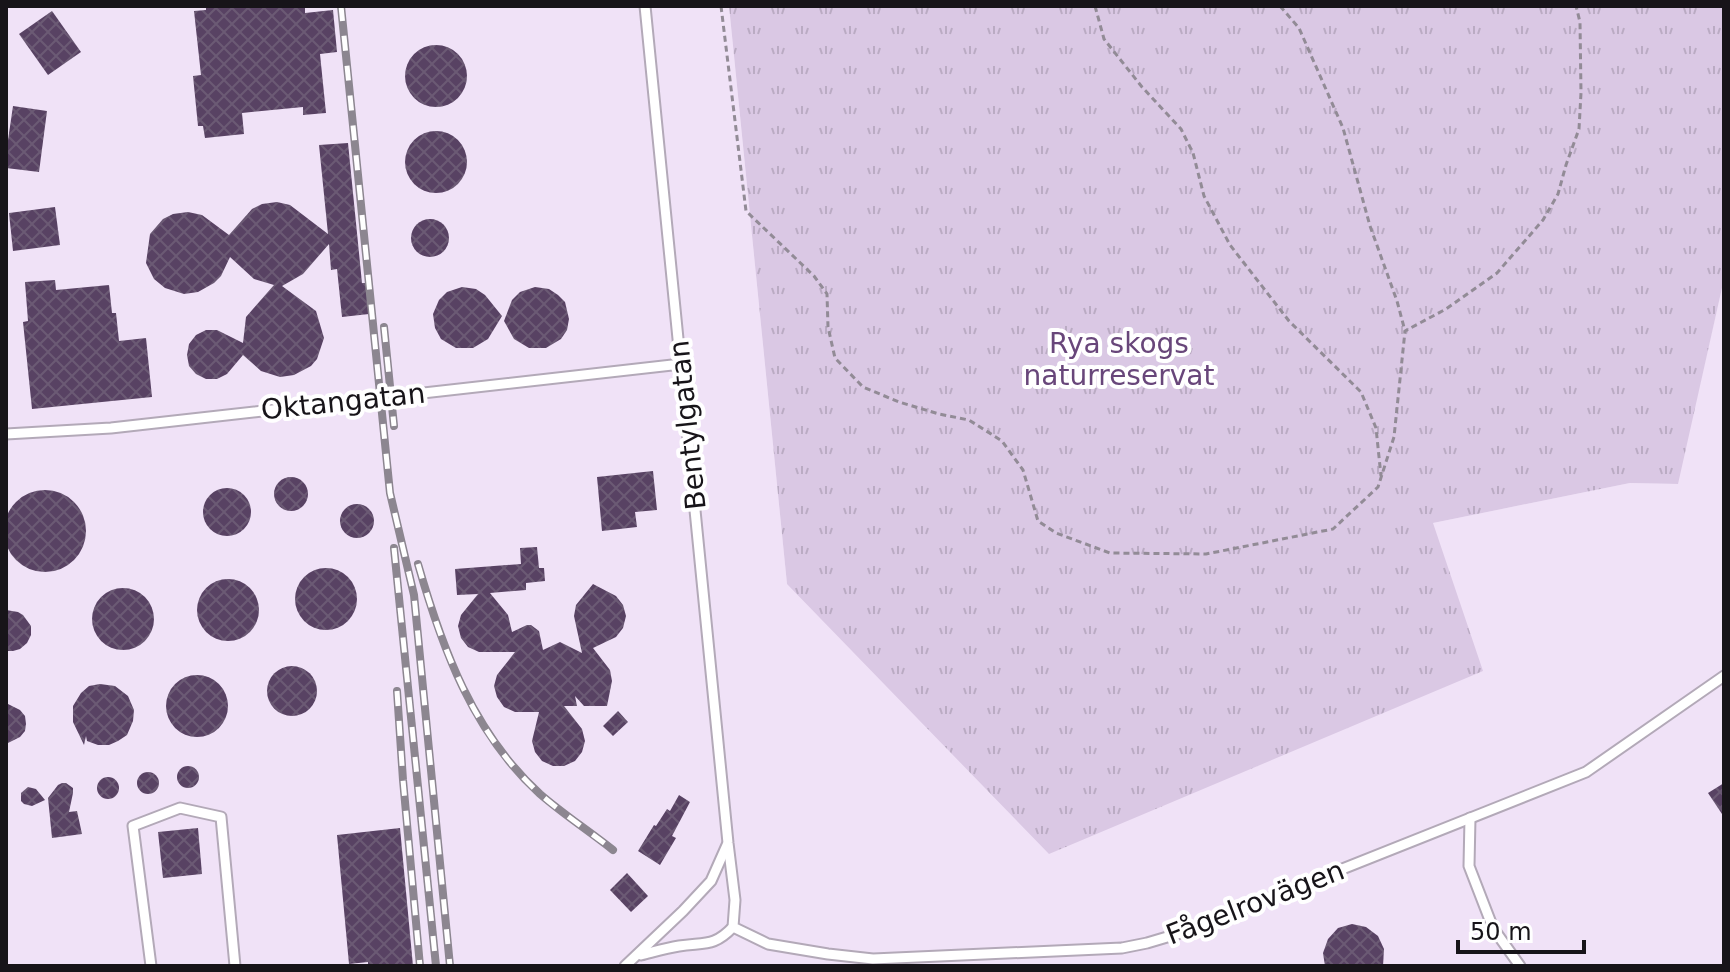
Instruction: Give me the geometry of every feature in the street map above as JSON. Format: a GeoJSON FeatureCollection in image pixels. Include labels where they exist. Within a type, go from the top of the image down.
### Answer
{"type":"FeatureCollection","features":[{"type":"Feature","properties":{"kind":"lane","name":"Bentylgatan"},"geometry":{"type":"LineString","coordinates":[[645,6],[728,843]]}},
{"type":"Feature","properties":{"kind":"lane","name":"Oktangatan"},"geometry":{"type":"LineString","coordinates":[[6,434],[111,428],[681,364]]}},
{"type":"Feature","properties":{"kind":"lane","name":"Fågelrovägen"},"geometry":{"type":"LineString","coordinates":[[733,927],[768,944],[873,959],[1122,948],[1147,943],[1184,932],[1586,772],[1724,676]]}},
{"type":"Feature","properties":{"kind":"lane"},"geometry":{"type":"LineString","coordinates":[[151,966],[133,826],[180,808],[221,817],[235,966]]}},
{"type":"Feature","properties":{"kind":"lane"},"geometry":{"type":"LineString","coordinates":[[1470,818],[1469,866],[1493,928],[1520,966]]}},
{"type":"Feature","properties":{"kind":"lane"},"geometry":{"type":"LineString","coordinates":[[637,956],[678,946],[711,943],[725,936],[733,927],[735,900],[728,843]]}},
{"type":"Feature","properties":{"kind":"lane"},"geometry":{"type":"LineString","coordinates":[[625,966],[711,881],[728,843]]}},
{"type":"Feature","properties":{"kind":"path"},"geometry":{"type":"LineString","coordinates":[[721,6],[746,211],[814,276],[827,294],[828,327],[835,358],[863,387],[899,402],[969,420],[1002,441],[1023,470],[1038,521],[1056,533],[1110,553],[1206,554],[1333,529],[1378,487],[1394,437],[1405,331],[1370,226],[1343,128],[1299,28],[1280,6]]}},
{"type":"Feature","properties":{"kind":"path"},"geometry":{"type":"LineString","coordinates":[[1095,6],[1104,39],[1181,129],[1193,153],[1204,196],[1230,245],[1289,321],[1361,392],[1376,428],[1381,479]]}},
{"type":"Feature","properties":{"kind":"path"},"geometry":{"type":"LineString","coordinates":[[1405,331],[1446,309],[1497,273],[1543,220],[1558,194],[1579,129],[1580,22],[1576,6]]}},
{"type":"Feature","properties":{"kind":"shaded area"},"geometry":{"type":"Polygon","coordinates":[[[6,6],[729,6],[787,584],[1433,523],[1630,483],[1677,484],[1724,279],[1724,966],[6,966],[6,6]]]}},
{"type":"Feature","properties":{"kind":"green space","name":"Rya skogs naturreservat"},"geometry":{"type":"Polygon","coordinates":[[[729,6],[1724,6],[1724,279],[1678,484],[1630,483],[1433,523],[1483,671],[1049,854],[787,584],[729,6]]]}},
{"type":"Feature","properties":{"kind":"building"},"geometry":{"type":"Polygon","coordinates":[[[206,6],[305,6],[305,13],[333,10],[337,52],[320,54],[326,113],[303,115],[303,107],[242,113],[244,134],[205,138],[203,126],[198,126],[193,76],[201,75],[194,11],[206,10],[206,6]]]}},
{"type":"Feature","properties":{"kind":"building"},"geometry":{"type":"Polygon","coordinates":[[[52,11],[81,52],[48,75],[19,34],[52,11]]]}},
{"type":"Feature","properties":{"kind":"building"},"geometry":{"type":"Polygon","coordinates":[[[436,45],[458,54],[467,76],[458,98],[436,107],[414,98],[405,76],[414,54],[436,45]]]}},
{"type":"Feature","properties":{"kind":"building"},"geometry":{"type":"Polygon","coordinates":[[[13,106],[47,111],[39,172],[6,168],[13,106]]]}},
{"type":"Feature","properties":{"kind":"building"},"geometry":{"type":"Polygon","coordinates":[[[436,131],[458,140],[467,162],[458,184],[436,193],[414,184],[405,162],[414,140],[436,131]]]}},
{"type":"Feature","properties":{"kind":"building"},"geometry":{"type":"Polygon","coordinates":[[[348,143],[362,283],[366,283],[369,314],[342,317],[337,269],[331,270],[329,244],[303,274],[282,286],[316,311],[324,338],[317,359],[311,366],[294,375],[280,377],[261,371],[243,355],[227,374],[217,379],[206,379],[196,374],[189,366],[187,355],[189,344],[196,335],[206,330],[217,330],[243,343],[246,317],[274,285],[254,279],[230,257],[221,276],[198,292],[184,294],[165,288],[154,279],[146,263],[150,234],[163,219],[188,212],[202,215],[229,235],[252,209],[277,202],[290,205],[328,234],[319,145],[348,143]]]}},
{"type":"Feature","properties":{"kind":"building"},"geometry":{"type":"Polygon","coordinates":[[[55,207],[60,245],[13,251],[9,213],[55,207]]]}},
{"type":"Feature","properties":{"kind":"building"},"geometry":{"type":"Polygon","coordinates":[[[430,219],[443,225],[449,238],[443,251],[430,257],[417,251],[411,238],[417,225],[430,219]]]}},
{"type":"Feature","properties":{"kind":"building"},"geometry":{"type":"Polygon","coordinates":[[[55,280],[56,290],[109,285],[119,341],[146,338],[152,397],[32,409],[23,322],[28,321],[25,282],[55,280]]]}},
{"type":"Feature","properties":{"kind":"building"},"geometry":{"type":"Polygon","coordinates":[[[462,287],[476,289],[485,295],[502,316],[488,339],[473,348],[456,348],[441,339],[435,328],[433,314],[439,300],[447,292],[462,287]]]}},
{"type":"Feature","properties":{"kind":"building"},"geometry":{"type":"Polygon","coordinates":[[[535,287],[549,289],[558,295],[565,302],[569,319],[561,339],[546,348],[529,348],[514,339],[504,321],[512,300],[520,292],[535,287]]]}},
{"type":"Feature","properties":{"kind":"building"},"geometry":{"type":"Polygon","coordinates":[[[653,471],[657,510],[635,512],[637,527],[602,531],[597,477],[653,471]]]}},
{"type":"Feature","properties":{"kind":"building"},"geometry":{"type":"Polygon","coordinates":[[[291,477],[303,482],[308,494],[303,506],[291,511],[279,506],[274,494],[279,482],[291,477]]]}},
{"type":"Feature","properties":{"kind":"building"},"geometry":{"type":"Polygon","coordinates":[[[227,488],[244,495],[251,512],[244,529],[227,536],[210,529],[203,512],[210,495],[227,488]]]}},
{"type":"Feature","properties":{"kind":"building"},"geometry":{"type":"Polygon","coordinates":[[[45,490],[61,493],[74,502],[83,515],[86,531],[83,547],[74,560],[61,569],[45,572],[29,569],[16,560],[7,547],[4,531],[7,515],[16,502],[29,493],[45,490]]]}},
{"type":"Feature","properties":{"kind":"building"},"geometry":{"type":"Polygon","coordinates":[[[357,504],[369,509],[374,521],[369,533],[357,538],[345,533],[340,521],[345,509],[357,504]]]}},
{"type":"Feature","properties":{"kind":"building"},"geometry":{"type":"Polygon","coordinates":[[[537,547],[539,568],[544,568],[545,581],[526,583],[526,590],[490,593],[508,615],[512,632],[531,625],[539,631],[543,650],[560,642],[582,653],[574,616],[576,605],[593,584],[616,596],[626,616],[623,628],[616,637],[593,648],[610,670],[612,681],[607,706],[584,706],[575,696],[577,706],[564,706],[582,729],[585,741],[575,761],[564,766],[553,766],[542,761],[535,752],[532,741],[539,712],[515,712],[504,707],[497,697],[494,686],[497,675],[515,652],[479,652],[468,647],[461,638],[458,626],[461,615],[478,594],[457,595],[455,569],[521,564],[520,548],[537,547]]]}},
{"type":"Feature","properties":{"kind":"building"},"geometry":{"type":"Polygon","coordinates":[[[326,568],[338,570],[348,577],[355,587],[355,611],[348,621],[338,628],[326,630],[314,628],[304,621],[297,611],[295,599],[297,587],[304,577],[314,570],[326,568]]]}},
{"type":"Feature","properties":{"kind":"building"},"geometry":{"type":"Polygon","coordinates":[[[228,579],[240,581],[250,588],[257,598],[257,622],[250,632],[240,639],[228,641],[216,639],[206,632],[199,622],[197,610],[199,598],[206,588],[216,581],[228,579]]]}},
{"type":"Feature","properties":{"kind":"building"},"geometry":{"type":"Polygon","coordinates":[[[123,588],[135,590],[145,597],[152,607],[152,631],[145,641],[135,648],[123,650],[111,648],[101,641],[94,631],[92,619],[94,607],[101,597],[111,590],[123,588]]]}},
{"type":"Feature","properties":{"kind":"building"},"geometry":{"type":"Polygon","coordinates":[[[6,610],[23,615],[31,626],[27,643],[13,651],[6,651],[6,610]]]}},
{"type":"Feature","properties":{"kind":"building"},"geometry":{"type":"Polygon","coordinates":[[[292,666],[310,673],[317,691],[310,709],[292,716],[274,709],[267,691],[274,673],[292,666]]]}},
{"type":"Feature","properties":{"kind":"building"},"geometry":{"type":"Polygon","coordinates":[[[197,675],[209,677],[219,684],[226,694],[226,718],[219,728],[209,735],[197,737],[185,735],[175,728],[168,718],[166,706],[168,694],[175,684],[185,677],[197,675]]]}},
{"type":"Feature","properties":{"kind":"building"},"geometry":{"type":"Polygon","coordinates":[[[89,686],[115,686],[128,696],[134,710],[133,721],[127,735],[118,741],[98,745],[87,741],[86,736],[84,745],[73,722],[73,706],[89,686]]]}},
{"type":"Feature","properties":{"kind":"building"},"geometry":{"type":"Polygon","coordinates":[[[6,703],[20,710],[26,724],[20,737],[6,744],[6,703]]]}},
{"type":"Feature","properties":{"kind":"building"},"geometry":{"type":"Polygon","coordinates":[[[618,711],[628,722],[613,736],[603,726],[618,711]]]}},
{"type":"Feature","properties":{"kind":"building"},"geometry":{"type":"Polygon","coordinates":[[[188,766],[196,769],[199,777],[196,785],[188,788],[180,785],[177,777],[180,769],[188,766]]]}},
{"type":"Feature","properties":{"kind":"building"},"geometry":{"type":"Polygon","coordinates":[[[148,772],[156,775],[159,783],[156,791],[148,794],[140,791],[137,783],[140,775],[148,772]]]}},
{"type":"Feature","properties":{"kind":"building"},"geometry":{"type":"Polygon","coordinates":[[[108,777],[116,780],[119,788],[116,796],[108,799],[100,796],[97,788],[100,780],[108,777]]]}},
{"type":"Feature","properties":{"kind":"building"},"geometry":{"type":"Polygon","coordinates":[[[62,783],[73,788],[69,812],[77,811],[82,834],[52,838],[48,798],[62,783]]]}},
{"type":"Feature","properties":{"kind":"building"},"geometry":{"type":"Polygon","coordinates":[[[1724,783],[1724,817],[1708,793],[1724,783]]]}},
{"type":"Feature","properties":{"kind":"building"},"geometry":{"type":"Polygon","coordinates":[[[28,787],[36,789],[45,800],[32,806],[24,804],[21,793],[28,787]]]}},
{"type":"Feature","properties":{"kind":"building"},"geometry":{"type":"Polygon","coordinates":[[[679,795],[690,802],[672,836],[676,838],[660,865],[638,851],[654,825],[667,809],[670,811],[679,795]]]}},
{"type":"Feature","properties":{"kind":"building"},"geometry":{"type":"Polygon","coordinates":[[[198,828],[202,874],[163,878],[158,832],[198,828]]]}},
{"type":"Feature","properties":{"kind":"building"},"geometry":{"type":"Polygon","coordinates":[[[400,828],[413,966],[368,966],[368,962],[349,964],[337,835],[400,828]]]}},
{"type":"Feature","properties":{"kind":"building"},"geometry":{"type":"Polygon","coordinates":[[[627,873],[648,896],[631,912],[610,890],[627,873]]]}},
{"type":"Feature","properties":{"kind":"building"},"geometry":{"type":"Polygon","coordinates":[[[1352,924],[1366,927],[1378,936],[1384,949],[1383,966],[1325,966],[1323,953],[1328,939],[1338,928],[1352,924]]]}},
{"type":"Feature","properties":{"kind":"railway"},"geometry":{"type":"LineString","coordinates":[[341,6],[390,493],[414,595],[450,966]]}},
{"type":"Feature","properties":{"kind":"railway"},"geometry":{"type":"LineString","coordinates":[[384,327],[394,426]]}},
{"type":"Feature","properties":{"kind":"railway"},"geometry":{"type":"LineString","coordinates":[[394,548],[436,966]]}},
{"type":"Feature","properties":{"kind":"railway"},"geometry":{"type":"LineString","coordinates":[[418,564],[449,658],[478,717],[496,744],[540,794],[613,850]]}},
{"type":"Feature","properties":{"kind":"railway"},"geometry":{"type":"LineString","coordinates":[[397,691],[420,966]]}}]}
